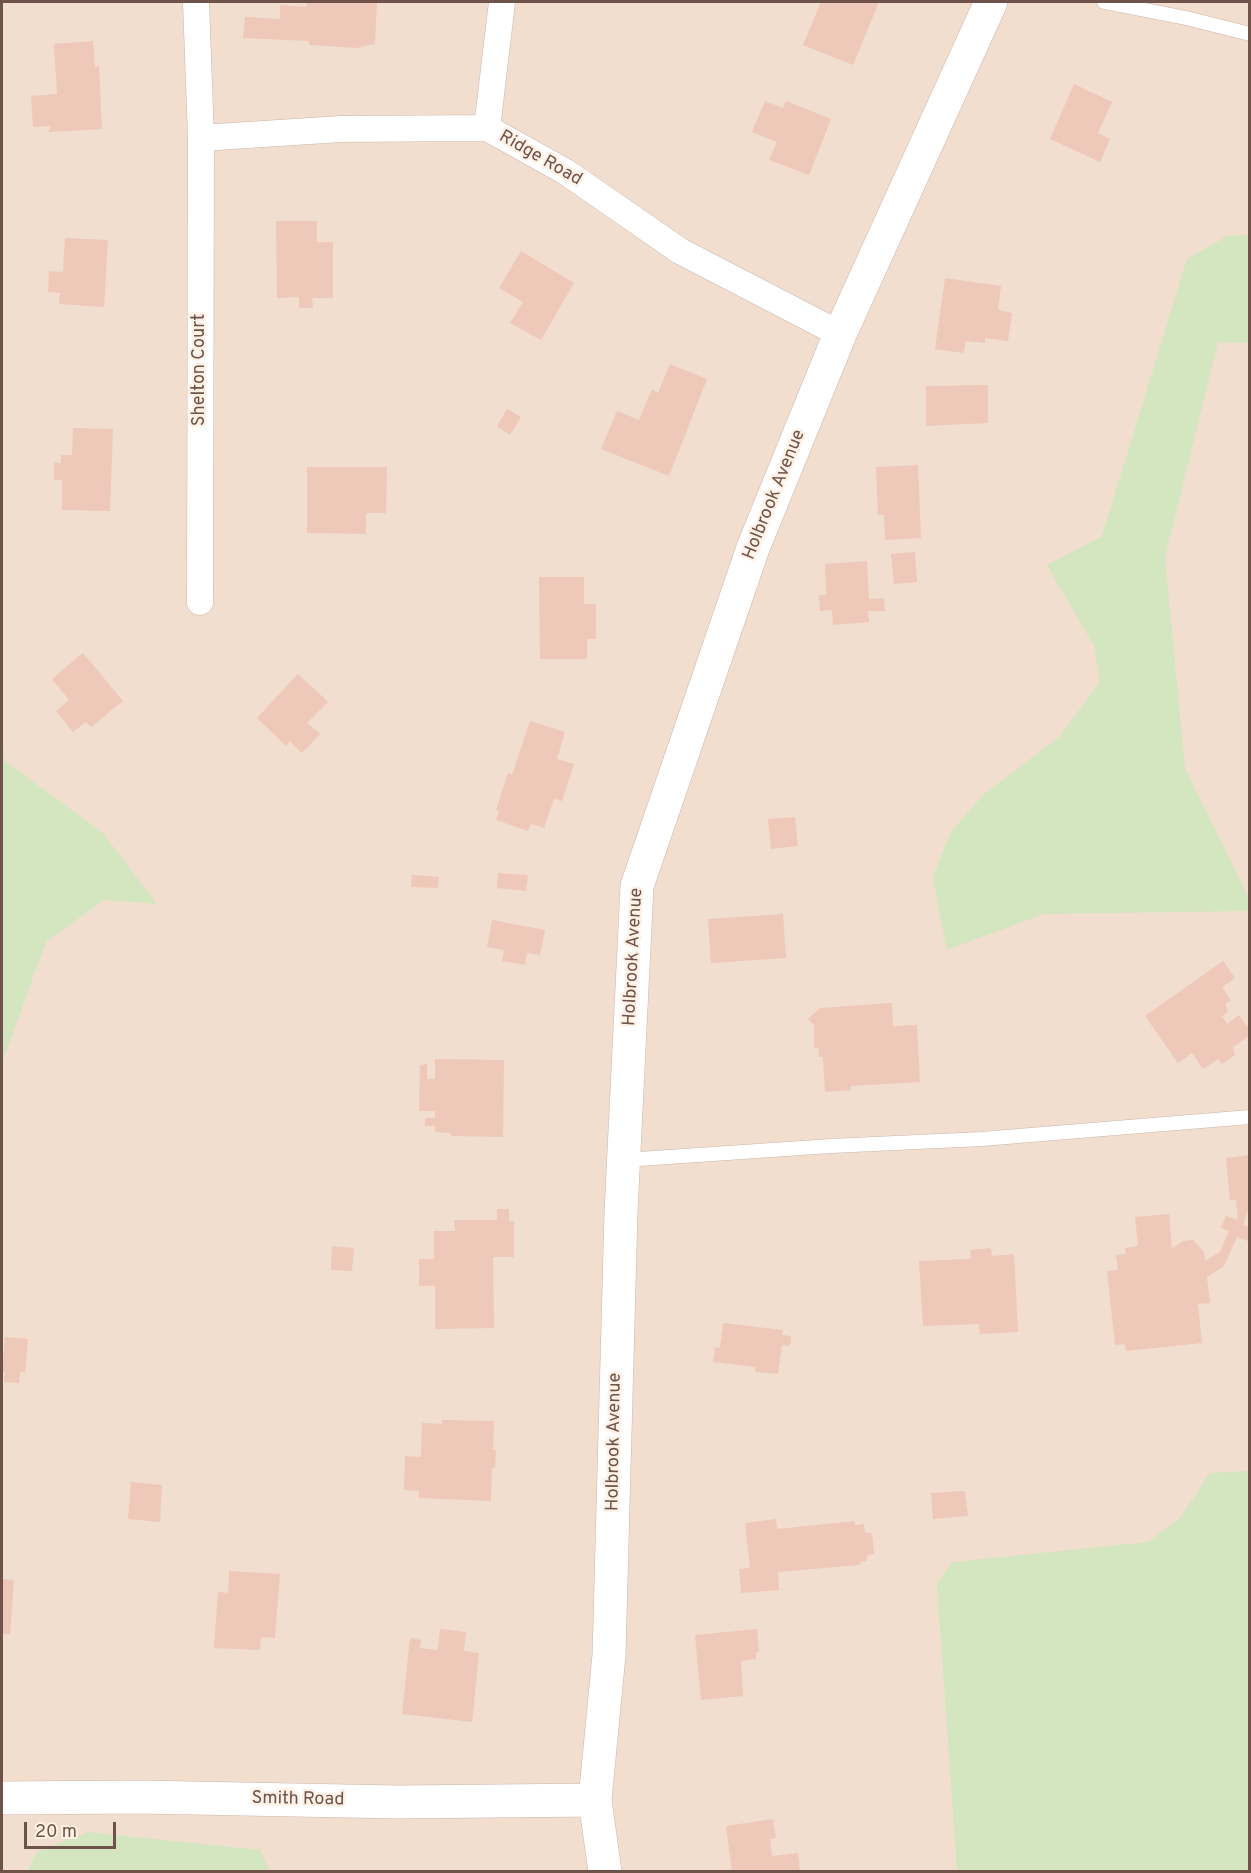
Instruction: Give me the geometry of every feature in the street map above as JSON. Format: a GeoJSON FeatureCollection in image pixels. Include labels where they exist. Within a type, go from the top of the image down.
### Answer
{"type":"FeatureCollection","features":[{"type":"Feature","properties":{"kind":"street","name":"Shelton Court"},"geometry":{"type":"LineString","coordinates":[[196,2],[201,138],[200,602]]}},
{"type":"Feature","properties":{"kind":"street"},"geometry":{"type":"LineString","coordinates":[[487,128],[502,2]]}},
{"type":"Feature","properties":{"kind":"street","name":"Holbrook Avenue"},"geometry":{"type":"LineString","coordinates":[[605,1872],[595,1800],[609,1655],[624,1161],[637,886],[753,548],[840,334],[991,2]]}},
{"type":"Feature","properties":{"kind":"street","name":"Ridge Road"},"geometry":{"type":"LineString","coordinates":[[201,138],[341,129],[487,128],[567,172],[680,251],[840,334]]}},
{"type":"Feature","properties":{"kind":"street","name":"Smith Road"},"geometry":{"type":"LineString","coordinates":[[2,1798],[140,1797],[398,1803],[595,1800]]}},
{"type":"Feature","properties":{"kind":"lane"},"geometry":{"type":"LineString","coordinates":[[1104,2],[1186,18],[1250,34]]}},
{"type":"Feature","properties":{"kind":"lane"},"geometry":{"type":"LineString","coordinates":[[624,1161],[831,1146],[982,1139],[1250,1117]]}},
{"type":"Feature","properties":{"kind":"shaded area"},"geometry":{"type":"Polygon","coordinates":[[[2,2],[1249,2],[1249,1871],[2,1871],[2,2]]]}},
{"type":"Feature","properties":{"kind":"green space"},"geometry":{"type":"Polygon","coordinates":[[[1249,235],[1249,343],[1218,342],[1165,558],[1185,768],[1249,898],[1249,911],[1044,914],[947,950],[933,877],[950,833],[983,795],[1059,737],[1100,682],[1094,646],[1047,565],[1102,536],[1187,259],[1227,236],[1249,235]]]}},
{"type":"Feature","properties":{"kind":"green space"},"geometry":{"type":"Polygon","coordinates":[[[2,732],[5,761],[103,833],[157,904],[104,900],[46,942],[2,1063],[2,732]]]}},
{"type":"Feature","properties":{"kind":"green space"},"geometry":{"type":"Polygon","coordinates":[[[1249,1471],[1249,1871],[957,1871],[937,1584],[952,1562],[1148,1542],[1180,1518],[1210,1473],[1249,1471]]]}},
{"type":"Feature","properties":{"kind":"green space"},"geometry":{"type":"Polygon","coordinates":[[[88,1832],[260,1850],[269,1871],[28,1871],[36,1852],[88,1832]]]}},
{"type":"Feature","properties":{"kind":"building"},"geometry":{"type":"Polygon","coordinates":[[[307,2],[377,2],[375,44],[357,48],[309,45],[309,41],[243,38],[245,17],[280,19],[280,5],[306,7],[307,2]]]}},
{"type":"Feature","properties":{"kind":"building"},"geometry":{"type":"Polygon","coordinates":[[[821,2],[879,2],[853,65],[803,45],[821,2]]]}},
{"type":"Feature","properties":{"kind":"building"},"geometry":{"type":"Polygon","coordinates":[[[93,41],[95,67],[99,66],[102,129],[48,132],[51,126],[33,127],[31,96],[57,94],[54,44],[93,41]]]}},
{"type":"Feature","properties":{"kind":"building"},"geometry":{"type":"Polygon","coordinates":[[[1074,84],[1112,102],[1098,133],[1110,139],[1100,162],[1050,139],[1074,84]]]}},
{"type":"Feature","properties":{"kind":"building"},"geometry":{"type":"Polygon","coordinates":[[[765,101],[783,108],[786,101],[831,119],[809,175],[769,160],[777,142],[752,132],[765,101]]]}},
{"type":"Feature","properties":{"kind":"building"},"geometry":{"type":"Polygon","coordinates":[[[276,221],[317,221],[317,242],[333,242],[333,298],[312,298],[313,308],[299,308],[299,297],[277,298],[276,221]]]}},
{"type":"Feature","properties":{"kind":"building"},"geometry":{"type":"Polygon","coordinates":[[[65,238],[108,240],[104,307],[59,304],[60,293],[48,292],[49,271],[63,272],[65,238]]]}},
{"type":"Feature","properties":{"kind":"building"},"geometry":{"type":"Polygon","coordinates":[[[521,251],[574,283],[541,340],[510,323],[523,302],[499,288],[521,251]]]}},
{"type":"Feature","properties":{"kind":"building"},"geometry":{"type":"Polygon","coordinates":[[[945,278],[1001,286],[998,310],[1012,313],[1008,341],[985,338],[985,343],[966,341],[964,353],[935,349],[945,278]]]}},
{"type":"Feature","properties":{"kind":"building"},"geometry":{"type":"Polygon","coordinates":[[[670,364],[707,379],[669,476],[601,449],[617,411],[639,420],[652,389],[658,393],[670,364]]]}},
{"type":"Feature","properties":{"kind":"building"},"geometry":{"type":"Polygon","coordinates":[[[988,385],[988,423],[926,426],[926,386],[988,385]]]}},
{"type":"Feature","properties":{"kind":"building"},"geometry":{"type":"Polygon","coordinates":[[[507,409],[521,417],[510,435],[497,426],[507,409]]]}},
{"type":"Feature","properties":{"kind":"building"},"geometry":{"type":"Polygon","coordinates":[[[73,428],[113,429],[110,511],[62,510],[62,480],[54,480],[54,463],[61,463],[61,455],[72,455],[73,428]]]}},
{"type":"Feature","properties":{"kind":"building"},"geometry":{"type":"Polygon","coordinates":[[[918,465],[921,538],[885,540],[884,515],[878,515],[876,467],[918,465]]]}},
{"type":"Feature","properties":{"kind":"building"},"geometry":{"type":"Polygon","coordinates":[[[307,467],[387,467],[386,513],[366,513],[366,534],[307,533],[307,467]]]}},
{"type":"Feature","properties":{"kind":"building"},"geometry":{"type":"Polygon","coordinates":[[[915,552],[917,582],[894,584],[891,554],[915,552]]]}},
{"type":"Feature","properties":{"kind":"building"},"geometry":{"type":"Polygon","coordinates":[[[867,561],[869,599],[884,598],[885,611],[868,611],[869,622],[833,625],[832,610],[820,611],[819,595],[826,595],[825,564],[867,561]]]}},
{"type":"Feature","properties":{"kind":"building"},"geometry":{"type":"Polygon","coordinates":[[[539,577],[584,577],[584,604],[596,604],[596,639],[587,639],[587,659],[540,659],[539,577]]]}},
{"type":"Feature","properties":{"kind":"building"},"geometry":{"type":"Polygon","coordinates":[[[83,653],[123,701],[91,727],[86,722],[73,732],[56,711],[69,700],[52,679],[83,653]]]}},
{"type":"Feature","properties":{"kind":"building"},"geometry":{"type":"Polygon","coordinates":[[[298,674],[328,702],[307,723],[320,734],[302,753],[290,741],[286,746],[257,718],[298,674]]]}},
{"type":"Feature","properties":{"kind":"building"},"geometry":{"type":"Polygon","coordinates":[[[530,721],[565,732],[557,759],[574,764],[562,801],[554,799],[544,828],[531,824],[528,831],[496,820],[499,811],[496,810],[508,773],[512,775],[530,721]]]}},
{"type":"Feature","properties":{"kind":"building"},"geometry":{"type":"Polygon","coordinates":[[[795,817],[798,846],[771,849],[768,819],[795,817]]]}},
{"type":"Feature","properties":{"kind":"building"},"geometry":{"type":"Polygon","coordinates":[[[498,873],[528,875],[526,891],[497,888],[498,873]]]}},
{"type":"Feature","properties":{"kind":"building"},"geometry":{"type":"Polygon","coordinates":[[[412,875],[439,877],[438,888],[411,887],[412,875]]]}},
{"type":"Feature","properties":{"kind":"building"},"geometry":{"type":"Polygon","coordinates":[[[783,914],[786,958],[711,963],[708,919],[783,914]]]}},
{"type":"Feature","properties":{"kind":"building"},"geometry":{"type":"Polygon","coordinates":[[[492,920],[545,930],[540,955],[527,953],[525,965],[502,961],[504,950],[487,947],[492,920]]]}},
{"type":"Feature","properties":{"kind":"building"},"geometry":{"type":"Polygon","coordinates":[[[1223,961],[1235,978],[1222,987],[1231,1000],[1225,1004],[1228,1012],[1222,1016],[1227,1024],[1239,1015],[1250,1030],[1250,1035],[1233,1047],[1235,1055],[1222,1064],[1218,1059],[1203,1069],[1192,1053],[1178,1063],[1145,1016],[1223,961]]]}},
{"type":"Feature","properties":{"kind":"building"},"geometry":{"type":"Polygon","coordinates":[[[892,1003],[893,1026],[917,1025],[920,1082],[851,1086],[851,1090],[825,1092],[823,1057],[819,1057],[819,1049],[814,1047],[814,1025],[808,1019],[820,1008],[892,1003]]]}},
{"type":"Feature","properties":{"kind":"building"},"geometry":{"type":"Polygon","coordinates":[[[435,1059],[504,1060],[503,1137],[451,1136],[451,1133],[435,1132],[435,1126],[425,1126],[425,1118],[435,1118],[435,1111],[419,1111],[420,1065],[427,1064],[427,1079],[435,1079],[435,1059]]]}},
{"type":"Feature","properties":{"kind":"building"},"geometry":{"type":"Polygon","coordinates":[[[1250,1155],[1250,1204],[1243,1225],[1250,1227],[1250,1237],[1248,1241],[1237,1237],[1224,1266],[1207,1277],[1210,1303],[1198,1304],[1202,1343],[1126,1351],[1125,1344],[1115,1345],[1107,1271],[1118,1270],[1116,1255],[1126,1254],[1125,1248],[1138,1246],[1135,1217],[1169,1214],[1172,1249],[1183,1241],[1193,1240],[1204,1252],[1205,1261],[1220,1252],[1229,1231],[1221,1228],[1226,1216],[1238,1220],[1236,1200],[1230,1200],[1226,1158],[1250,1155]]]}},
{"type":"Feature","properties":{"kind":"building"},"geometry":{"type":"Polygon","coordinates":[[[497,1209],[509,1209],[509,1221],[514,1221],[514,1257],[493,1257],[494,1328],[435,1329],[435,1286],[419,1286],[419,1259],[434,1259],[434,1231],[455,1231],[454,1220],[497,1220],[497,1209]]]}},
{"type":"Feature","properties":{"kind":"building"},"geometry":{"type":"Polygon","coordinates":[[[332,1246],[354,1248],[352,1271],[331,1270],[332,1246]]]}},
{"type":"Feature","properties":{"kind":"building"},"geometry":{"type":"Polygon","coordinates":[[[991,1248],[992,1256],[1014,1254],[1018,1332],[980,1334],[979,1324],[923,1326],[919,1261],[971,1259],[970,1250],[991,1248]]]}},
{"type":"Feature","properties":{"kind":"building"},"geometry":{"type":"Polygon","coordinates":[[[723,1323],[783,1330],[782,1335],[791,1336],[790,1346],[782,1345],[778,1374],[755,1372],[756,1367],[713,1362],[715,1347],[720,1348],[723,1323]]]}},
{"type":"Feature","properties":{"kind":"building"},"geometry":{"type":"Polygon","coordinates":[[[5,1337],[28,1339],[25,1372],[20,1372],[19,1383],[4,1382],[5,1372],[2,1372],[5,1337]]]}},
{"type":"Feature","properties":{"kind":"building"},"geometry":{"type":"Polygon","coordinates":[[[442,1420],[494,1421],[493,1450],[496,1450],[495,1468],[492,1468],[491,1501],[419,1498],[419,1491],[404,1490],[405,1456],[421,1457],[422,1423],[442,1424],[442,1420]]]}},
{"type":"Feature","properties":{"kind":"building"},"geometry":{"type":"Polygon","coordinates":[[[131,1482],[162,1485],[160,1522],[128,1519],[131,1482]]]}},
{"type":"Feature","properties":{"kind":"building"},"geometry":{"type":"Polygon","coordinates":[[[965,1491],[968,1516],[933,1519],[931,1493],[965,1491]]]}},
{"type":"Feature","properties":{"kind":"building"},"geometry":{"type":"Polygon","coordinates":[[[776,1519],[777,1529],[855,1521],[855,1525],[864,1524],[865,1532],[872,1534],[874,1554],[868,1555],[866,1561],[859,1565],[778,1572],[779,1590],[741,1593],[739,1569],[750,1568],[745,1523],[776,1519]]]}},
{"type":"Feature","properties":{"kind":"building"},"geometry":{"type":"Polygon","coordinates":[[[229,1571],[280,1574],[275,1638],[261,1637],[260,1650],[214,1648],[218,1592],[228,1593],[229,1571]]]}},
{"type":"Feature","properties":{"kind":"building"},"geometry":{"type":"Polygon","coordinates":[[[2,1579],[14,1580],[10,1634],[2,1634],[2,1579]]]}},
{"type":"Feature","properties":{"kind":"building"},"geometry":{"type":"Polygon","coordinates":[[[440,1629],[466,1632],[464,1651],[479,1653],[472,1722],[402,1714],[410,1638],[421,1640],[420,1648],[438,1650],[440,1629]]]}},
{"type":"Feature","properties":{"kind":"building"},"geometry":{"type":"Polygon","coordinates":[[[757,1629],[759,1652],[756,1652],[756,1659],[741,1661],[743,1696],[701,1700],[695,1635],[757,1629]]]}},
{"type":"Feature","properties":{"kind":"building"},"geometry":{"type":"Polygon","coordinates":[[[773,1819],[776,1838],[770,1839],[772,1856],[798,1853],[800,1872],[732,1872],[726,1826],[773,1819]]]}}]}
